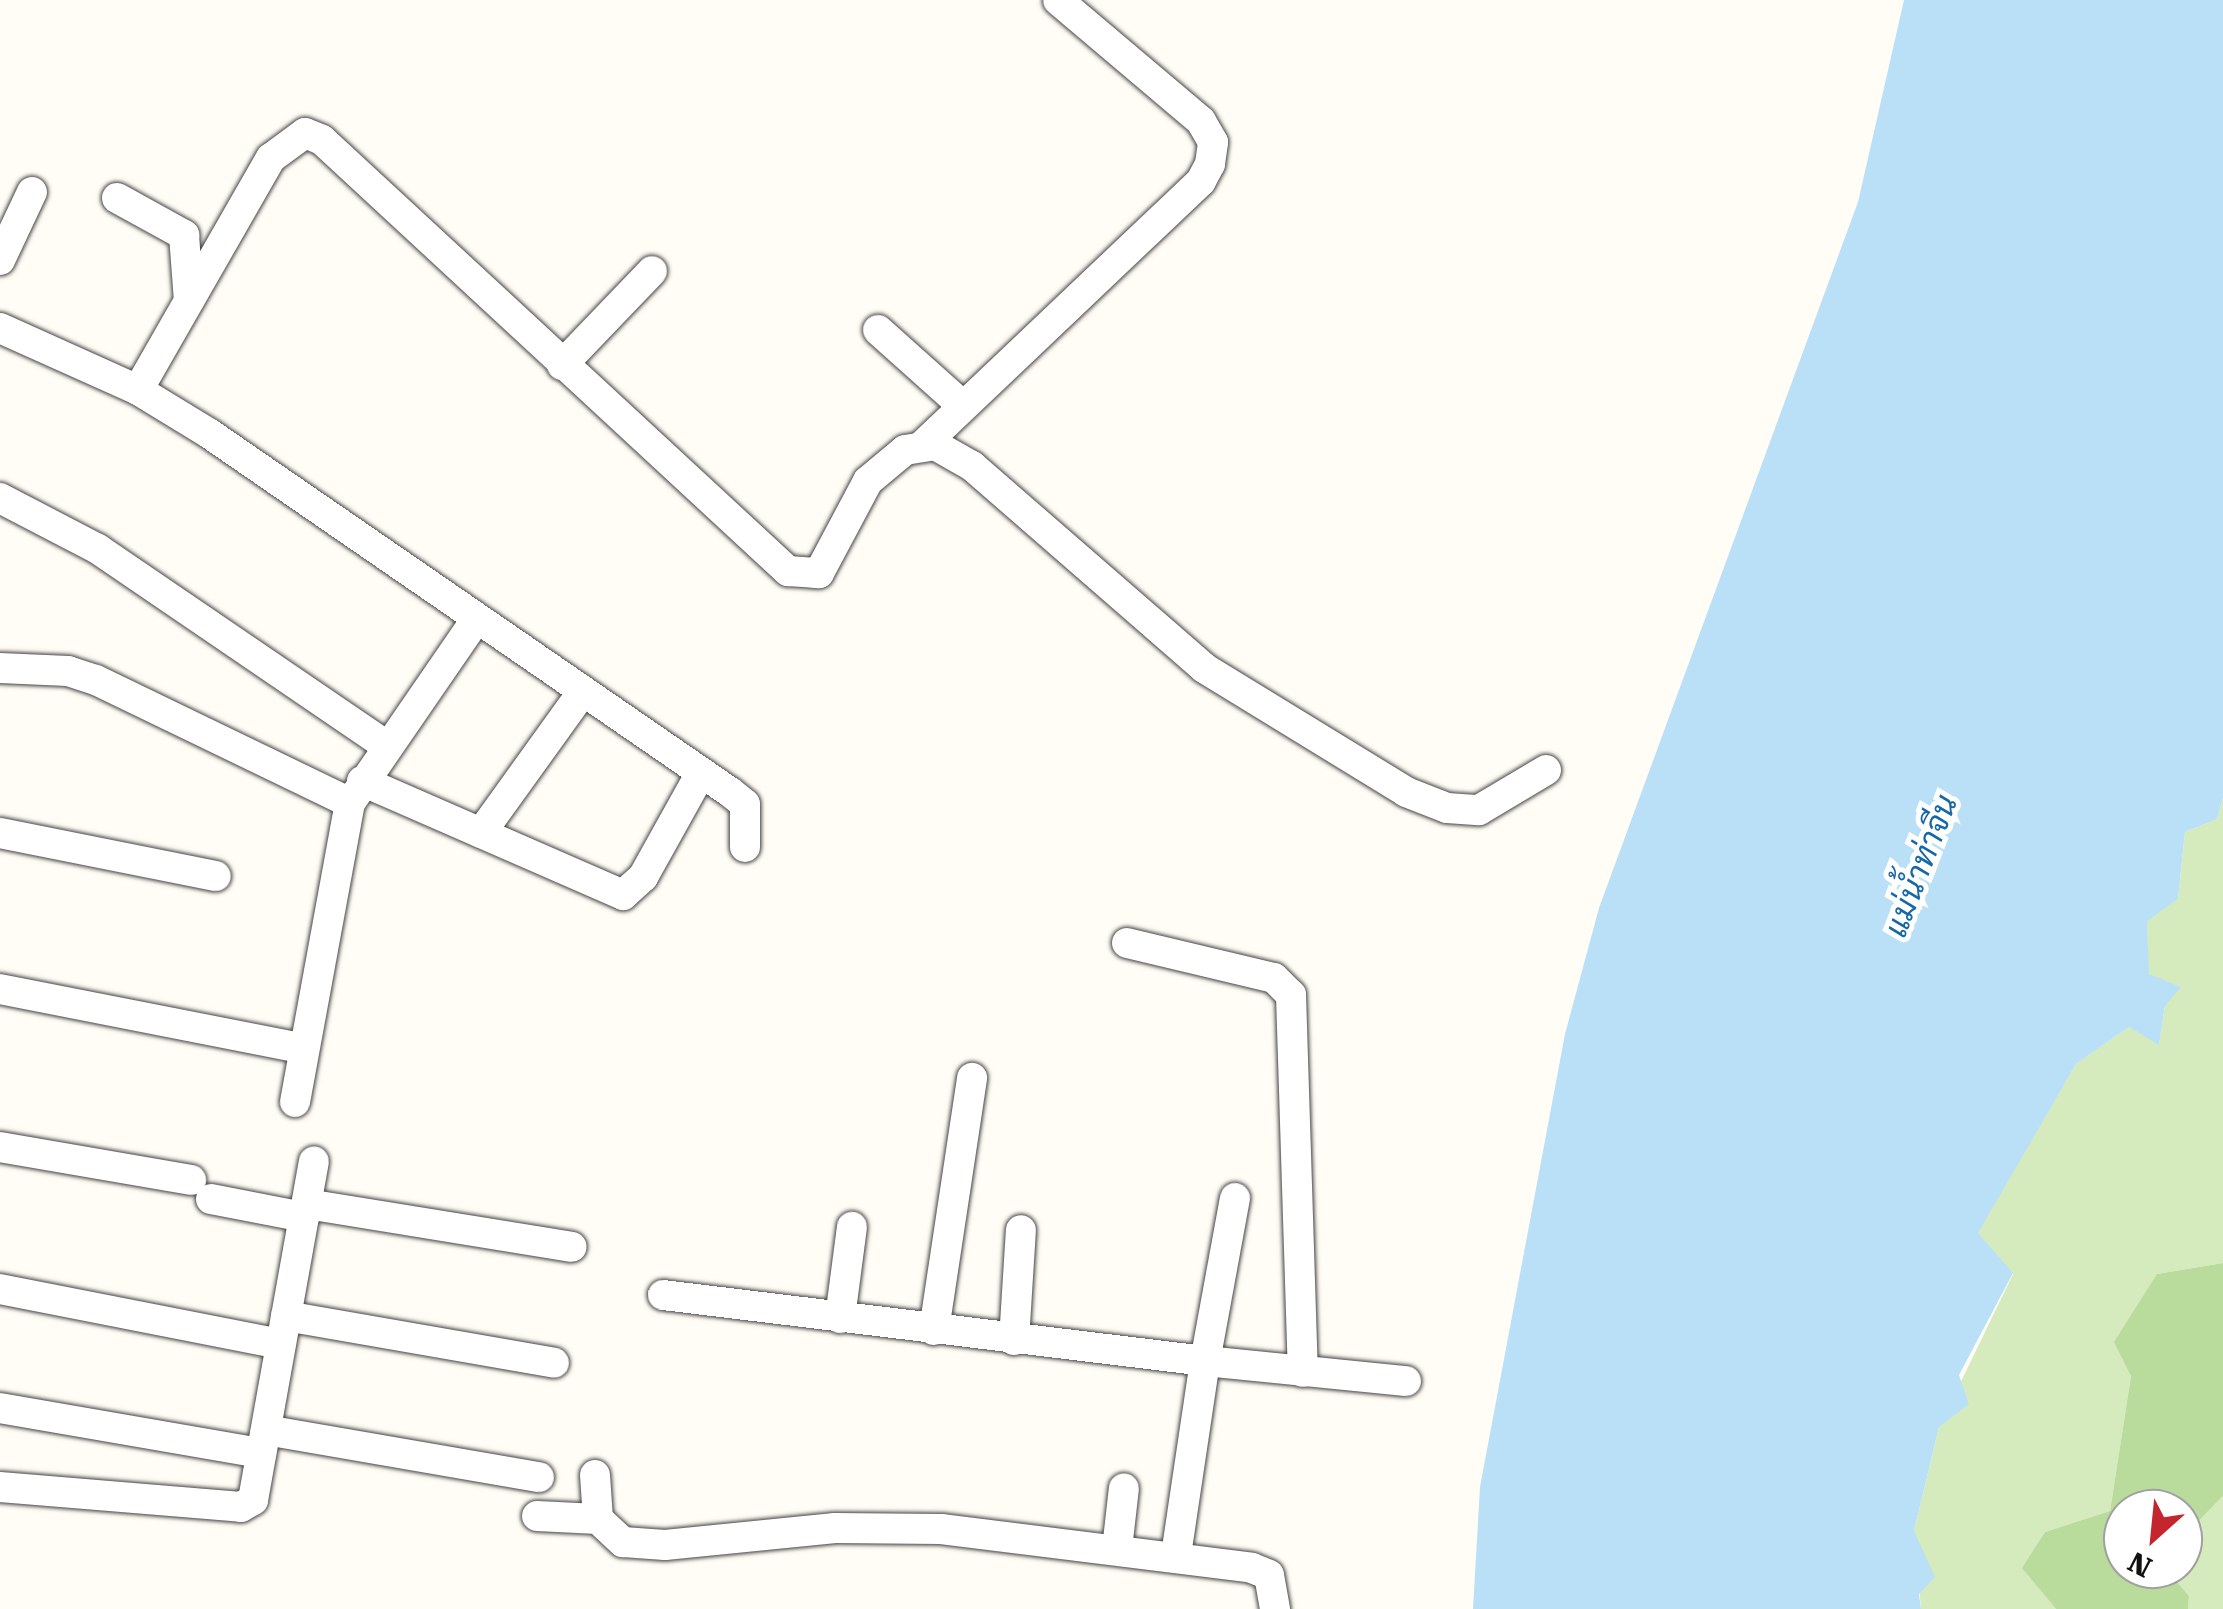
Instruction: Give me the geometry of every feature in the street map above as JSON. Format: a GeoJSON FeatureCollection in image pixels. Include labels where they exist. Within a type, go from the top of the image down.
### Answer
{"type":"FeatureCollection","features":[{"type":"Feature","properties":{"kind":"street"},"geometry":{"type":"LineString","coordinates":[[923,445],[1201,180],[1210,164],[1212,142],[1201,121],[1058,0]]}},
{"type":"Feature","properties":{"kind":"street"},"geometry":{"type":"LineString","coordinates":[[138,390],[271,158],[305,133],[322,140],[768,557],[798,573],[820,573],[868,481],[906,450],[923,445],[946,448],[972,466],[1204,668],[1406,792],[1447,808],[1480,810],[1546,770]]}},
{"type":"Feature","properties":{"kind":"street"},"geometry":{"type":"LineString","coordinates":[[0,260],[32,192]]}},
{"type":"Feature","properties":{"kind":"street"},"geometry":{"type":"LineString","coordinates":[[118,198],[184,236],[189,302]]}},
{"type":"Feature","properties":{"kind":"street"},"geometry":{"type":"LineString","coordinates":[[562,365],[652,271]]}},
{"type":"Feature","properties":{"kind":"street"},"geometry":{"type":"LineString","coordinates":[[0,328],[138,390],[270,474],[581,694],[701,773],[745,804],[745,847]]}},
{"type":"Feature","properties":{"kind":"street"},"geometry":{"type":"LineString","coordinates":[[878,330],[963,406]]}},
{"type":"Feature","properties":{"kind":"street"},"geometry":{"type":"LineString","coordinates":[[0,498],[98,549],[387,746]]}},
{"type":"Feature","properties":{"kind":"street"},"geometry":{"type":"LineString","coordinates":[[295,1102],[302,1048],[356,792],[475,620]]}},
{"type":"Feature","properties":{"kind":"street"},"geometry":{"type":"LineString","coordinates":[[0,668],[68,670],[96,680],[356,792],[481,833],[622,895],[643,877],[701,773]]}},
{"type":"Feature","properties":{"kind":"street"},"geometry":{"type":"LineString","coordinates":[[481,833],[581,694]]}},
{"type":"Feature","properties":{"kind":"street"},"geometry":{"type":"LineString","coordinates":[[0,834],[216,876]]}},
{"type":"Feature","properties":{"kind":"street"},"geometry":{"type":"LineString","coordinates":[[1127,943],[1274,978],[1290,996],[1303,1372]]}},
{"type":"Feature","properties":{"kind":"street"},"geometry":{"type":"LineString","coordinates":[[0,989],[302,1048]]}},
{"type":"Feature","properties":{"kind":"street"},"geometry":{"type":"LineString","coordinates":[[934,1330],[972,1078]]}},
{"type":"Feature","properties":{"kind":"street"},"geometry":{"type":"LineString","coordinates":[[0,1147],[306,1210],[572,1248]]}},
{"type":"Feature","properties":{"kind":"street"},"geometry":{"type":"LineString","coordinates":[[0,1486],[241,1507],[253,1500],[314,1161]]}},
{"type":"Feature","properties":{"kind":"street"},"geometry":{"type":"LineString","coordinates":[[1176,1555],[1234,1198]]}},
{"type":"Feature","properties":{"kind":"street"},"geometry":{"type":"LineString","coordinates":[[840,1318],[852,1227]]}},
{"type":"Feature","properties":{"kind":"street"},"geometry":{"type":"LineString","coordinates":[[1014,1340],[1022,1230]]}},
{"type":"Feature","properties":{"kind":"street"},"geometry":{"type":"LineString","coordinates":[[0,1289],[284,1330],[554,1362]]}},
{"type":"Feature","properties":{"kind":"street"},"geometry":{"type":"LineString","coordinates":[[664,1295],[1014,1340],[1406,1381]]}},
{"type":"Feature","properties":{"kind":"street"},"geometry":{"type":"LineString","coordinates":[[0,1408],[540,1477]]}},
{"type":"Feature","properties":{"kind":"street"},"geometry":{"type":"LineString","coordinates":[[595,1474],[598,1519],[610,1537],[665,1545],[834,1528],[941,1529],[1176,1555],[1270,1575],[1275,1609]]}},
{"type":"Feature","properties":{"kind":"street"},"geometry":{"type":"LineString","coordinates":[[1117,1549],[1124,1488]]}},
{"type":"Feature","properties":{"kind":"street"},"geometry":{"type":"LineString","coordinates":[[537,1516],[598,1519]]}},
{"type":"Feature","properties":{"kind":"green space"},"geometry":{"type":"Polygon","coordinates":[[[2223,798],[2223,1263],[2157,1274],[2131,1376],[2113,1489],[2103,1489],[2103,1513],[2045,1532],[2023,1568],[2056,1609],[1921,1609],[1914,1531],[1939,1427],[2013,1274],[1977,1233],[2076,1064],[2129,1027],[2159,1044],[2165,1006],[2148,974],[2147,920],[2178,899],[2185,832],[2217,819],[2223,798]]]}},
{"type":"Feature","properties":{"kind":"green space"},"geometry":{"type":"Polygon","coordinates":[[[2223,1263],[2223,1496],[2203,1516],[2203,1489],[2113,1489],[2131,1376],[2114,1342],[2157,1274],[2223,1263]]]}},
{"type":"Feature","properties":{"kind":"green space"},"geometry":{"type":"Polygon","coordinates":[[[2223,1496],[2223,1609],[2188,1609],[2189,1596],[2183,1589],[2203,1589],[2203,1516],[2223,1496]]]}},
{"type":"Feature","properties":{"kind":"green space"},"geometry":{"type":"Polygon","coordinates":[[[2103,1513],[2103,1589],[2183,1589],[2189,1596],[2188,1609],[2056,1609],[2022,1568],[2045,1532],[2103,1513]]]}},
{"type":"Feature","properties":{"kind":"water","name":"แม่น้ำท่าจีน"},"geometry":{"type":"Polygon","coordinates":[[[1904,0],[2223,0],[2223,798],[2217,819],[2185,832],[2178,899],[2147,921],[2149,974],[2181,987],[2165,1006],[2159,1045],[2129,1027],[2076,1064],[1978,1233],[2013,1273],[1959,1375],[1969,1404],[1939,1427],[1914,1531],[1935,1577],[1919,1594],[1921,1609],[1473,1609],[1480,1487],[1565,1034],[1599,908],[1858,202],[1904,0]]]}}]}
